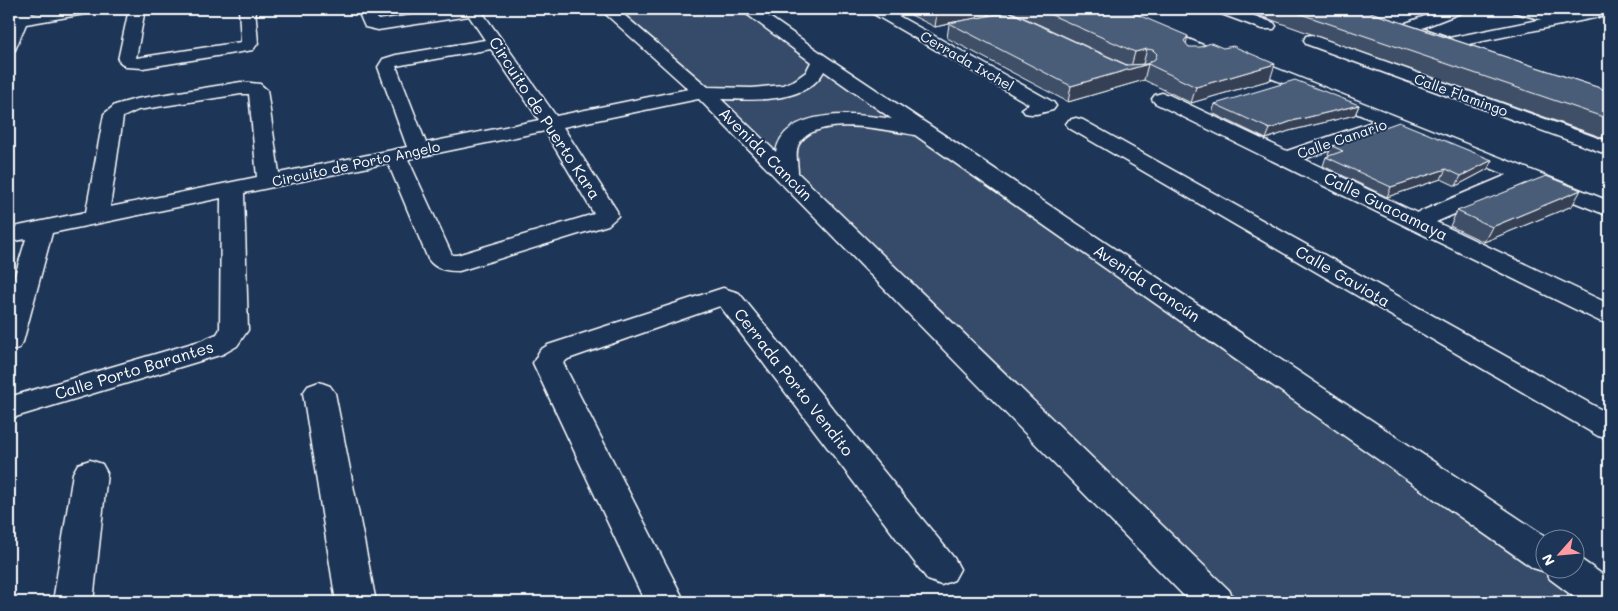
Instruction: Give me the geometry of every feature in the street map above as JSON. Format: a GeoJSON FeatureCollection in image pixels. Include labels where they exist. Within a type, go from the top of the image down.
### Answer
{"type":"FeatureCollection","features":[{"type":"Feature","properties":{"kind":"street"},"geometry":{"type":"LineString","coordinates":[[9,46],[17,22],[85,9]]}},
{"type":"Feature","properties":{"kind":"street"},"geometry":{"type":"LineString","coordinates":[[137,9],[127,60],[132,63],[153,62],[247,46],[250,43],[247,9]]}},
{"type":"Feature","properties":{"kind":"street"},"geometry":{"type":"LineString","coordinates":[[365,9],[371,24],[378,26],[473,10]]}},
{"type":"Feature","properties":{"kind":"street","name":"Avenida Cancún"},"geometry":{"type":"LineString","coordinates":[[608,9],[702,92],[787,175],[1215,602]]}},
{"type":"Feature","properties":{"kind":"street","name":"Avenida Cancún"},"geometry":{"type":"LineString","coordinates":[[748,9],[820,61],[925,130],[1536,550]]}},
{"type":"Feature","properties":{"kind":"street","name":"Cerrada Ixchel"},"geometry":{"type":"LineString","coordinates":[[875,9],[1046,106],[1032,110]]}},
{"type":"Feature","properties":{"kind":"street"},"geometry":{"type":"LineString","coordinates":[[989,9],[1043,35]]}},
{"type":"Feature","properties":{"kind":"street"},"geometry":{"type":"LineString","coordinates":[[1103,9],[1204,52],[1191,56]]}},
{"type":"Feature","properties":{"kind":"street"},"geometry":{"type":"LineString","coordinates":[[1221,9],[1268,26]]}},
{"type":"Feature","properties":{"kind":"street"},"geometry":{"type":"LineString","coordinates":[[1458,9],[1412,26],[1411,29],[1414,32],[1477,53]]}},
{"type":"Feature","properties":{"kind":"street"},"geometry":{"type":"LineString","coordinates":[[1518,9],[1561,20]]}},
{"type":"Feature","properties":{"kind":"street","name":"Circuito de Puerto Kara"},"geometry":{"type":"LineString","coordinates":[[395,155],[441,259],[448,263],[460,263],[600,220],[606,216],[605,210],[551,123],[473,10]]}},
{"type":"Feature","properties":{"kind":"street"},"geometry":{"type":"LineString","coordinates":[[1449,43],[1609,10]]}},
{"type":"Feature","properties":{"kind":"street"},"geometry":{"type":"LineString","coordinates":[[981,25],[1009,19]]}},
{"type":"Feature","properties":{"kind":"street"},"geometry":{"type":"LineString","coordinates":[[925,36],[944,32]]}},
{"type":"Feature","properties":{"kind":"street","name":"Calle Flamingo"},"geometry":{"type":"LineString","coordinates":[[1312,40],[1609,149]]}},
{"type":"Feature","properties":{"kind":"street"},"geometry":{"type":"LineString","coordinates":[[419,150],[387,66],[389,63],[396,60],[497,43]]}},
{"type":"Feature","properties":{"kind":"street","name":"Circuito de Porto Angelo"},"geometry":{"type":"LineString","coordinates":[[9,235],[702,92],[760,93],[790,89],[811,78],[818,71],[820,61]]}},
{"type":"Feature","properties":{"kind":"street"},"geometry":{"type":"LineString","coordinates":[[1246,62],[1295,80],[1609,209]]}},
{"type":"Feature","properties":{"kind":"street"},"geometry":{"type":"LineString","coordinates":[[1267,89],[1295,80]]}},
{"type":"Feature","properties":{"kind":"street"},"geometry":{"type":"LineString","coordinates":[[97,217],[114,114],[122,109],[136,105],[241,88],[258,90],[269,181]]}},
{"type":"Feature","properties":{"kind":"street","name":"Calle Guacamaya"},"geometry":{"type":"LineString","coordinates":[[1162,98],[1609,315]]}},
{"type":"Feature","properties":{"kind":"street"},"geometry":{"type":"LineString","coordinates":[[1190,112],[1219,103]]}},
{"type":"Feature","properties":{"kind":"street"},"geometry":{"type":"LineString","coordinates":[[787,175],[788,147],[797,134],[809,127],[828,122],[848,120],[925,130]]}},
{"type":"Feature","properties":{"kind":"street","name":"Calle Canario"},"geometry":{"type":"LineString","coordinates":[[1288,158],[1396,121]]}},
{"type":"Feature","properties":{"kind":"street","name":"Calle Gaviota"},"geometry":{"type":"LineString","coordinates":[[1076,124],[1609,428]]}},
{"type":"Feature","properties":{"kind":"street"},"geometry":{"type":"LineString","coordinates":[[1418,221],[1527,175]]}},
{"type":"Feature","properties":{"kind":"street","name":"Calle Porto Barantes"},"geometry":{"type":"LineString","coordinates":[[9,408],[204,350],[228,340],[234,330],[232,189]]}},
{"type":"Feature","properties":{"kind":"street"},"geometry":{"type":"LineString","coordinates":[[9,342],[41,228]]}},
{"type":"Feature","properties":{"kind":"street","name":"Cerrada Porto Vendito"},"geometry":{"type":"LineString","coordinates":[[665,602],[548,363],[550,357],[558,352],[723,296],[729,299],[941,570]]}},
{"type":"Feature","properties":{"kind":"street"},"geometry":{"type":"LineString","coordinates":[[319,393],[356,602]]}},
{"type":"Feature","properties":{"kind":"street"},"geometry":{"type":"LineString","coordinates":[[73,602],[90,473]]}},
{"type":"Feature","properties":{"kind":"street"},"geometry":{"type":"LineString","coordinates":[[1576,578],[1609,601]]}},
{"type":"Feature","properties":{"kind":"shaded area"},"geometry":{"type":"Polygon","coordinates":[[[608,9],[748,9],[1536,561],[1536,578],[1575,578],[1609,602],[1218,602],[687,79],[608,9]]]}},
{"type":"Feature","properties":{"kind":"building"},"geometry":{"type":"Polygon","coordinates":[[[928,9],[957,9],[937,13],[928,9]]]}},
{"type":"Feature","properties":{"kind":"building"},"geometry":{"type":"Polygon","coordinates":[[[1038,9],[1124,9],[1188,36],[1184,41],[1189,47],[1200,47],[1211,43],[1223,48],[1233,46],[1275,64],[1196,87],[1148,64],[1071,86],[949,23],[1010,12],[1126,65],[1147,64],[1155,59],[1157,54],[1153,50],[1147,49],[1135,52],[1038,9]]]}},
{"type":"Feature","properties":{"kind":"building"},"geometry":{"type":"Polygon","coordinates":[[[1286,9],[1360,9],[1609,91],[1609,119],[1286,9]]]}},
{"type":"Feature","properties":{"kind":"building"},"geometry":{"type":"Polygon","coordinates":[[[1295,80],[1359,105],[1292,121],[1270,129],[1215,104],[1295,80]]]}},
{"type":"Feature","properties":{"kind":"building"},"geometry":{"type":"Polygon","coordinates":[[[1399,122],[1492,160],[1461,176],[1446,169],[1391,187],[1326,157],[1343,151],[1332,146],[1399,122]]]}},
{"type":"Feature","properties":{"kind":"building"},"geometry":{"type":"Polygon","coordinates":[[[1546,176],[1581,190],[1492,227],[1457,211],[1546,176]]]}}]}
